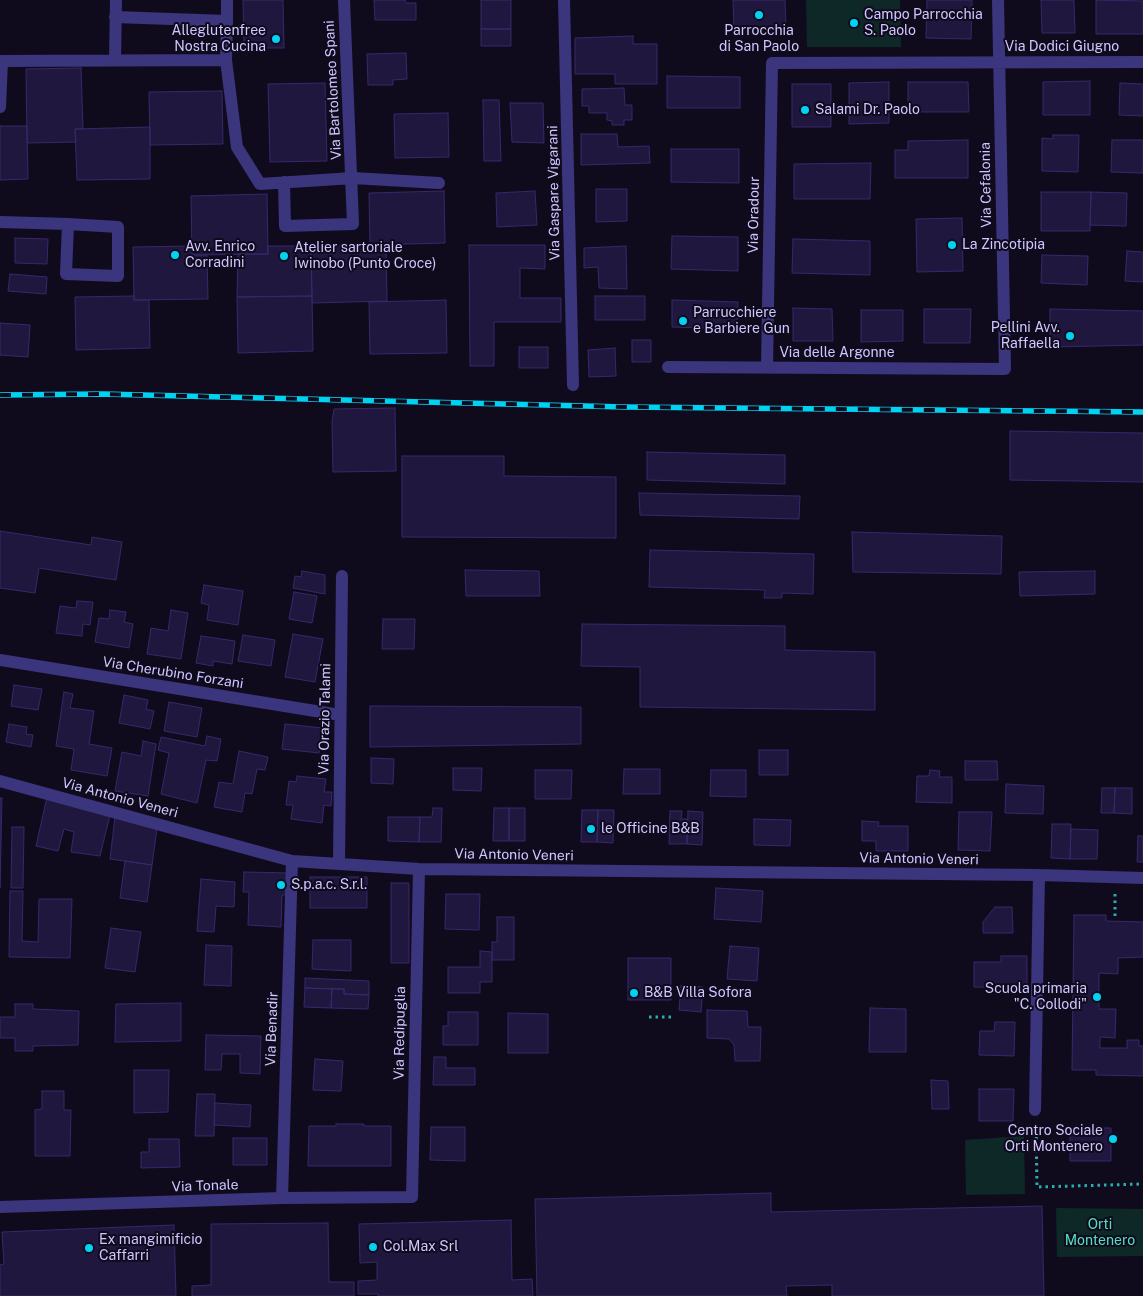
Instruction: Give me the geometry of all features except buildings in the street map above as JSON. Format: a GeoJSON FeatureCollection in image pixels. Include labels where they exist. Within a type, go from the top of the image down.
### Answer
{"type":"FeatureCollection","features":[{"type":"Feature","properties":{"kind":"street"},"geometry":{"type":"LineString","coordinates":[[115,60],[116,0]]}},
{"type":"Feature","properties":{"kind":"street"},"geometry":{"type":"LineString","coordinates":[[0,107],[2,61],[226,60],[227,0]]}},
{"type":"Feature","properties":{"kind":"street","name":"Via Bartolomeo Spani"},"geometry":{"type":"LineString","coordinates":[[344,0],[352,178]]}},
{"type":"Feature","properties":{"kind":"street","name":"Via Gaspare Vigarani"},"geometry":{"type":"LineString","coordinates":[[564,0],[573,385]]}},
{"type":"Feature","properties":{"kind":"street","name":"Via Cefalonia"},"geometry":{"type":"LineString","coordinates":[[998,0],[1005,369]]}},
{"type":"Feature","properties":{"kind":"street"},"geometry":{"type":"LineString","coordinates":[[115,17],[227,20]]}},
{"type":"Feature","properties":{"kind":"street","name":"Via Bartolomeo Spani"},"geometry":{"type":"LineString","coordinates":[[226,60],[237,147],[260,184],[352,178],[439,183]]}},
{"type":"Feature","properties":{"kind":"street","name":"Via Dodici Giugno"},"geometry":{"type":"LineString","coordinates":[[772,63],[1143,62]]}},
{"type":"Feature","properties":{"kind":"street","name":"Via Oradour"},"geometry":{"type":"LineString","coordinates":[[767,367],[772,63]]}},
{"type":"Feature","properties":{"kind":"street"},"geometry":{"type":"LineString","coordinates":[[284,182],[284,226],[353,224],[352,178]]}},
{"type":"Feature","properties":{"kind":"street"},"geometry":{"type":"LineString","coordinates":[[0,222],[68,224],[118,227],[118,276],[66,274],[68,224]]}},
{"type":"Feature","properties":{"kind":"street","name":"Via delle Argonne"},"geometry":{"type":"LineString","coordinates":[[668,366],[1005,369]]}},
{"type":"Feature","properties":{"kind":"street","name":"Via Orazio Talami"},"geometry":{"type":"LineString","coordinates":[[339,863],[342,576]]}},
{"type":"Feature","properties":{"kind":"street","name":"Via Cherubino Forzani"},"geometry":{"type":"LineString","coordinates":[[0,660],[340,715]]}},
{"type":"Feature","properties":{"kind":"street","name":"Via Antonio Veneri"},"geometry":{"type":"LineString","coordinates":[[0,781],[292,861],[419,869],[1039,875],[1143,878]]}},
{"type":"Feature","properties":{"kind":"street","name":"Via Benadir"},"geometry":{"type":"LineString","coordinates":[[282,1198],[292,861]]}},
{"type":"Feature","properties":{"kind":"street","name":"Via Redipuglia"},"geometry":{"type":"LineString","coordinates":[[412,1197],[419,869]]}},
{"type":"Feature","properties":{"kind":"street"},"geometry":{"type":"LineString","coordinates":[[1035,1110],[1039,875]]}},
{"type":"Feature","properties":{"kind":"street","name":"Via Tonale"},"geometry":{"type":"LineString","coordinates":[[0,1207],[282,1198],[412,1197]]}},
{"type":"Feature","properties":{"kind":"path"},"geometry":{"type":"LineString","coordinates":[[1115,916],[1116,877]]}},
{"type":"Feature","properties":{"kind":"path"},"geometry":{"type":"LineString","coordinates":[[649,1017],[672,1017]]}},
{"type":"Feature","properties":{"kind":"path"},"geometry":{"type":"LineString","coordinates":[[1035,1110],[1037,1187],[1143,1184]]}},
{"type":"Feature","properties":{"kind":"green space","name":"Campo Parrocchia S. Paolo"},"geometry":{"type":"Polygon","coordinates":[[[806,0],[900,0],[901,47],[807,47],[806,0]]]}},
{"type":"Feature","properties":{"kind":"green space"},"geometry":{"type":"Polygon","coordinates":[[[1024,1136],[1025,1194],[966,1195],[965,1140],[1024,1136]]]}},
{"type":"Feature","properties":{"kind":"green space","name":"Orti Montenero"},"geometry":{"type":"Polygon","coordinates":[[[1056,1208],[1143,1209],[1143,1256],[1057,1257],[1056,1208]]]}},
{"type":"Feature","properties":{"kind":"railway"},"geometry":{"type":"LineString","coordinates":[[0,395],[103,394],[625,407],[1143,412]]}},
{"type":"Feature","properties":{"kind":"place","name":"Parrocchia di San Paolo"},"geometry":{"type":"Point","coordinates":[759,15]}},
{"type":"Feature","properties":{"kind":"place","name":"Campo Parrocchia S. Paolo"},"geometry":{"type":"Point","coordinates":[854,23]}},
{"type":"Feature","properties":{"kind":"place","name":"Alleglutenfree Nostra Cucina"},"geometry":{"type":"Point","coordinates":[276,39]}},
{"type":"Feature","properties":{"kind":"place","name":"Salami Dr. Paolo"},"geometry":{"type":"Point","coordinates":[805,110]}},
{"type":"Feature","properties":{"kind":"place","name":"La Zincotipia"},"geometry":{"type":"Point","coordinates":[952,245]}},
{"type":"Feature","properties":{"kind":"place","name":"Avv. Enrico Corradini"},"geometry":{"type":"Point","coordinates":[175,255]}},
{"type":"Feature","properties":{"kind":"place","name":"Atelier sartoriale Iwinobo (Punto Croce)"},"geometry":{"type":"Point","coordinates":[284,256]}},
{"type":"Feature","properties":{"kind":"place","name":"Parrucchiere e Barbiere Gun"},"geometry":{"type":"Point","coordinates":[683,321]}},
{"type":"Feature","properties":{"kind":"place","name":"Pellini Avv. Raffaella"},"geometry":{"type":"Point","coordinates":[1070,336]}},
{"type":"Feature","properties":{"kind":"place","name":"le Officine B&B"},"geometry":{"type":"Point","coordinates":[591,829]}},
{"type":"Feature","properties":{"kind":"place","name":"S.p.a.c. S.r.l."},"geometry":{"type":"Point","coordinates":[281,885]}},
{"type":"Feature","properties":{"kind":"place","name":"B&B Villa Sofora"},"geometry":{"type":"Point","coordinates":[634,993]}},
{"type":"Feature","properties":{"kind":"place","name":"Scuola primaria \"C. Collodi\""},"geometry":{"type":"Point","coordinates":[1097,997]}},
{"type":"Feature","properties":{"kind":"place","name":"Centro Sociale Orti Montenero"},"geometry":{"type":"Point","coordinates":[1113,1139]}},
{"type":"Feature","properties":{"kind":"place","name":"Col.Max Srl"},"geometry":{"type":"Point","coordinates":[373,1247]}},
{"type":"Feature","properties":{"kind":"place","name":"Ex mangimificio Caffarri"},"geometry":{"type":"Point","coordinates":[89,1248]}}]}
